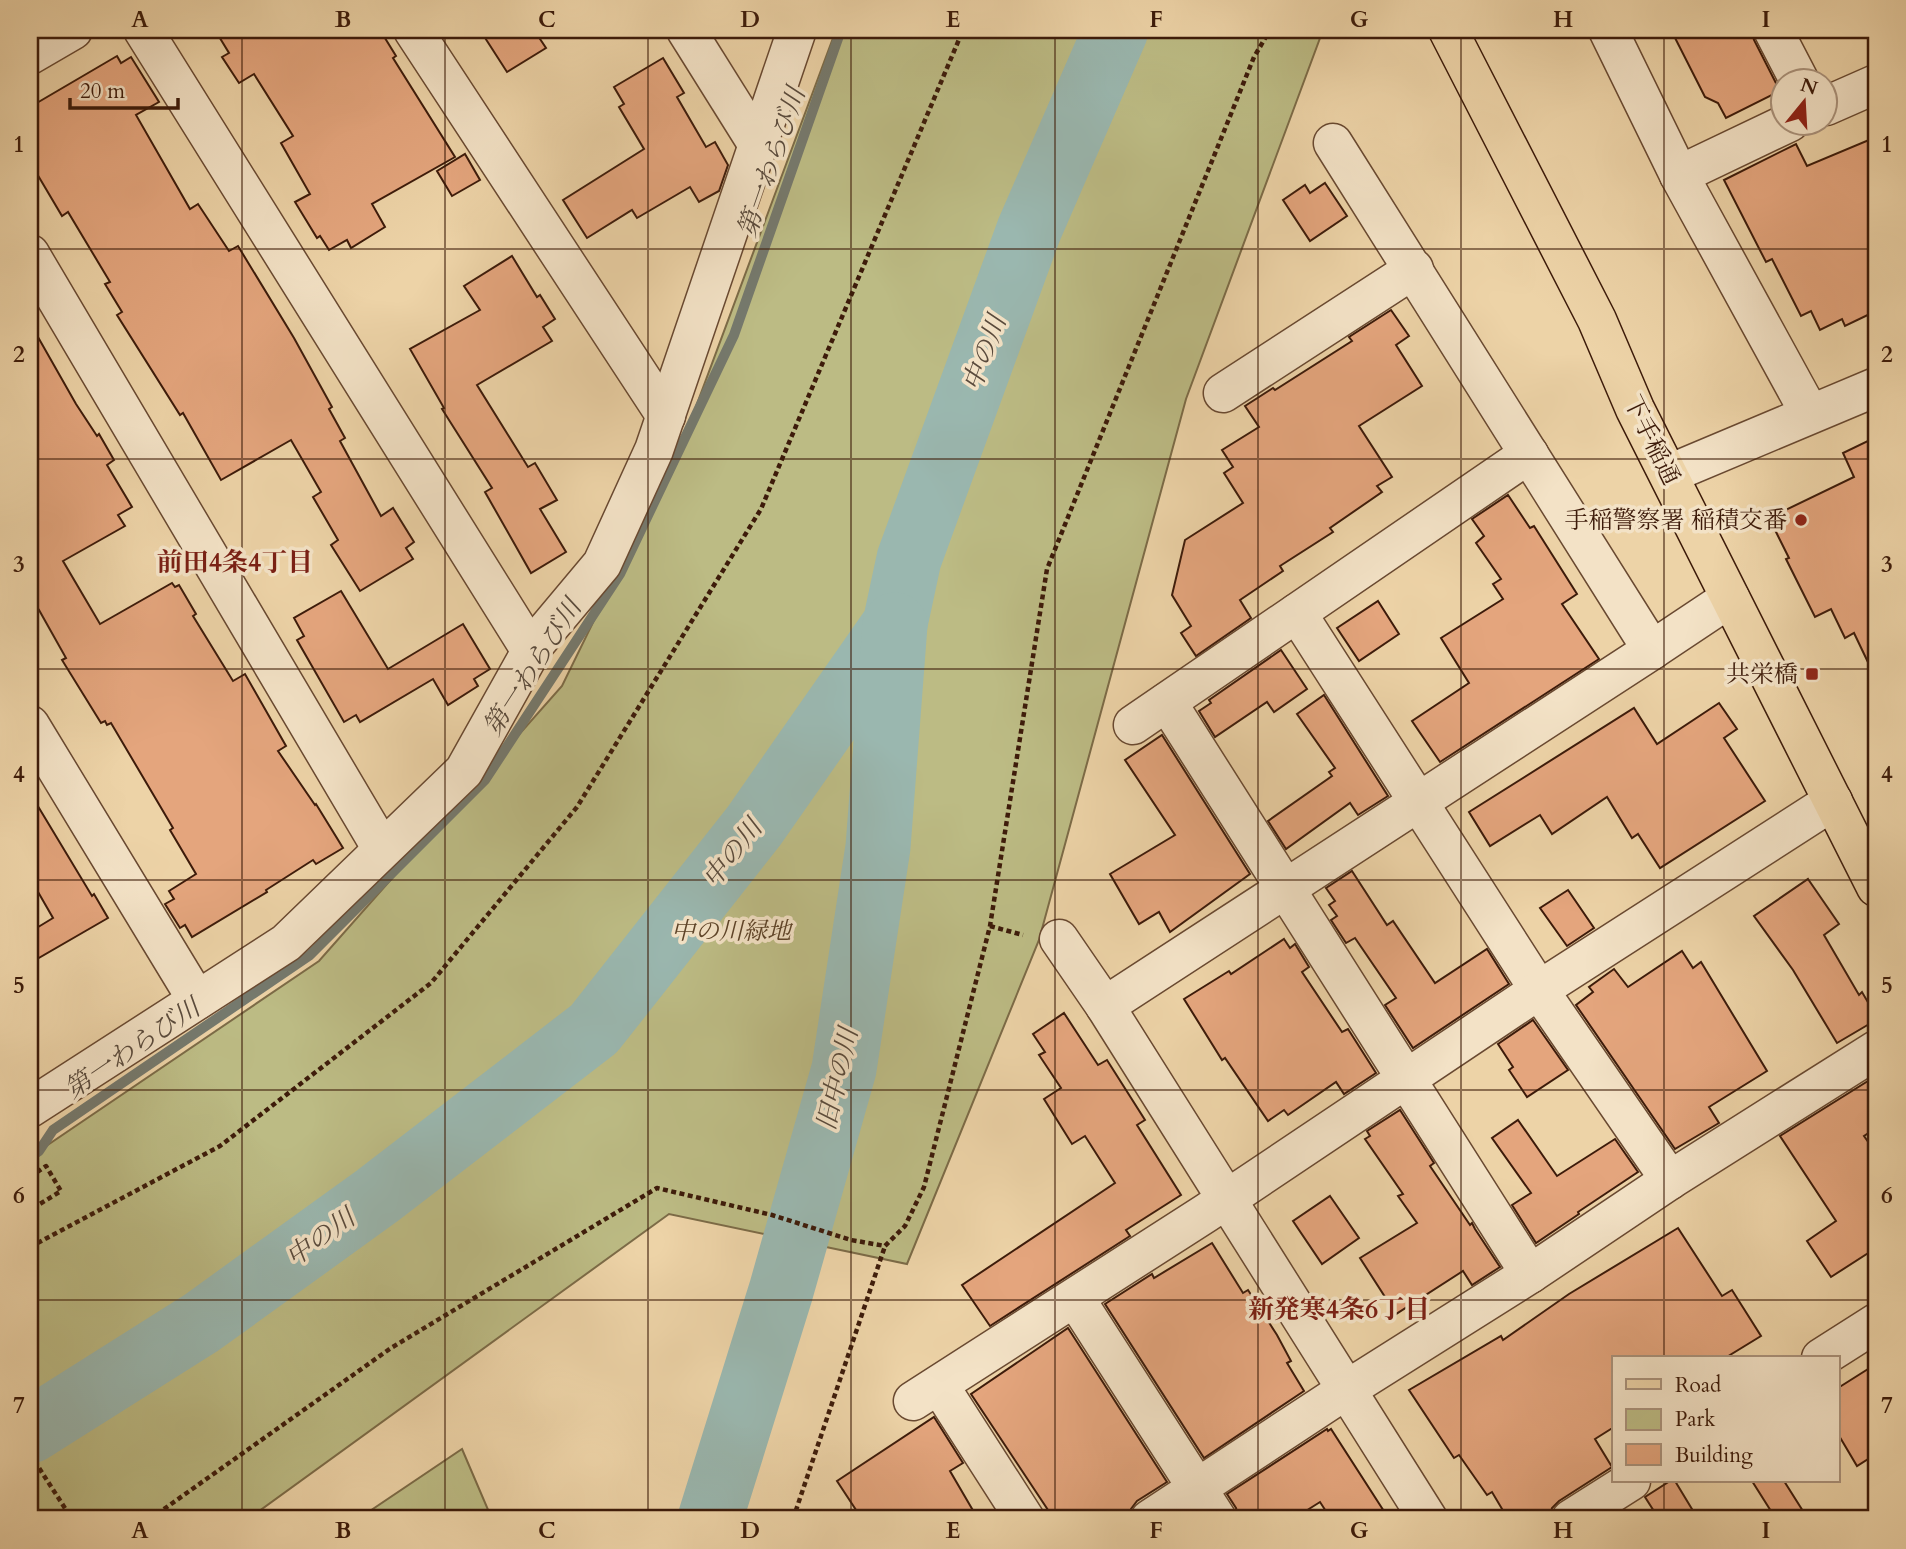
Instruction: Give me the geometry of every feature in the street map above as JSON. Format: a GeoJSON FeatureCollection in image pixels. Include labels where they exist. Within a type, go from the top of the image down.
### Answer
{"type":"FeatureCollection","features":[{"type":"Feature","properties":{"kind":"main road","name":"下手稲通"},"geometry":{"type":"LineString","coordinates":[[1448,30],[1597,320],[1635,409],[1876,887]]}},
{"type":"Feature","properties":{"kind":"street"},"geometry":{"type":"LineString","coordinates":[[30,55],[73,30]]}},
{"type":"Feature","properties":{"kind":"street"},"geometry":{"type":"LineString","coordinates":[[143,30],[531,651]]}},
{"type":"Feature","properties":{"kind":"street"},"geometry":{"type":"LineString","coordinates":[[413,30],[666,416]]}},
{"type":"Feature","properties":{"kind":"street"},"geometry":{"type":"LineString","coordinates":[[686,30],[758,145]]}},
{"type":"Feature","properties":{"kind":"street"},"geometry":{"type":"LineString","coordinates":[[30,1108],[286,943],[464,771],[531,651],[602,564],[654,450],[797,30]]}},
{"type":"Feature","properties":{"kind":"street"},"geometry":{"type":"LineString","coordinates":[[1608,30],[1679,175],[1810,414]]}},
{"type":"Feature","properties":{"kind":"street"},"geometry":{"type":"LineString","coordinates":[[1773,30],[1792,66]]}},
{"type":"Feature","properties":{"kind":"street"},"geometry":{"type":"LineString","coordinates":[[1840,100],[1876,84]]}},
{"type":"Feature","properties":{"kind":"street"},"geometry":{"type":"LineString","coordinates":[[1679,175],[1770,132]]}},
{"type":"Feature","properties":{"kind":"street"},"geometry":{"type":"LineString","coordinates":[[1333,144],[1652,650]]}},
{"type":"Feature","properties":{"kind":"street"},"geometry":{"type":"LineString","coordinates":[[30,254],[382,849]]}},
{"type":"Feature","properties":{"kind":"street"},"geometry":{"type":"LineString","coordinates":[[1223,393],[1414,269]]}},
{"type":"Feature","properties":{"kind":"street"},"geometry":{"type":"LineString","coordinates":[[1669,474],[1876,387]]}},
{"type":"Feature","properties":{"kind":"street"},"geometry":{"type":"LineString","coordinates":[[1133,725],[1530,454]]}},
{"type":"Feature","properties":{"kind":"street"},"geometry":{"type":"LineString","coordinates":[[1105,1006],[1730,598]]}},
{"type":"Feature","properties":{"kind":"street"},"geometry":{"type":"LineString","coordinates":[[1297,613],[1539,990],[1670,1180]]}},
{"type":"Feature","properties":{"kind":"street"},"geometry":{"type":"LineString","coordinates":[[1167,702],[1530,1274]]}},
{"type":"Feature","properties":{"kind":"street"},"geometry":{"type":"LineString","coordinates":[[30,724],[197,1000]]}},
{"type":"Feature","properties":{"kind":"street"},"geometry":{"type":"LineString","coordinates":[[1025,1519],[926,1393],[1227,1200],[1539,990],[1833,801]]}},
{"type":"Feature","properties":{"kind":"street"},"geometry":{"type":"LineString","coordinates":[[1059,939],[1105,1006],[1428,1519]]}},
{"type":"Feature","properties":{"kind":"street"},"geometry":{"type":"LineString","coordinates":[[1150,1519],[1207,1505],[1346,1390],[1876,1050]]}},
{"type":"Feature","properties":{"kind":"street"},"geometry":{"type":"LineString","coordinates":[[1075,1298],[1207,1505]]}},
{"type":"Feature","properties":{"kind":"street"},"geometry":{"type":"LineString","coordinates":[[1824,1356],[1876,1323]]}},
{"type":"Feature","properties":{"kind":"street"},"geometry":{"type":"LineString","coordinates":[[1571,1519],[1629,1482]]}},
{"type":"Feature","properties":{"kind":"path"},"geometry":{"type":"LineString","coordinates":[[30,1247],[220,1146],[431,983],[577,807],[761,509],[963,30]]}},
{"type":"Feature","properties":{"kind":"path"},"geometry":{"type":"LineString","coordinates":[[793,1519],[885,1245],[905,1226],[923,1187],[990,926],[1047,569],[1254,57],[1270,30]]}},
{"type":"Feature","properties":{"kind":"path"},"geometry":{"type":"LineString","coordinates":[[30,1177],[46,1166],[61,1191],[30,1210]]}},
{"type":"Feature","properties":{"kind":"path"},"geometry":{"type":"LineString","coordinates":[[150,1519],[391,1348],[657,1188],[772,1215],[851,1240],[885,1245]]}},
{"type":"Feature","properties":{"kind":"path"},"geometry":{"type":"LineString","coordinates":[[30,1454],[72,1519]]}},
{"type":"Feature","properties":{"kind":"green space","name":"中の川緑地"},"geometry":{"type":"Polygon","coordinates":[[[836,30],[1323,30],[1186,399],[1039,940],[907,1264],[669,1214],[248,1519],[30,1519],[30,1157],[319,961],[562,686],[688,428],[836,30]]]}},
{"type":"Feature","properties":{"kind":"green space"},"geometry":{"type":"Polygon","coordinates":[[[462,1449],[492,1519],[358,1519],[462,1449]]]}},
{"type":"Feature","properties":{"kind":"building"},"geometry":{"type":"Polygon","coordinates":[[[215,30],[380,30],[396,56],[393,58],[455,157],[372,204],[385,227],[351,248],[347,240],[329,250],[320,236],[317,238],[295,202],[310,194],[281,143],[293,136],[254,74],[239,83],[222,57],[229,53],[215,30]]]}},
{"type":"Feature","properties":{"kind":"building"},"geometry":{"type":"Polygon","coordinates":[[[480,30],[534,30],[546,48],[507,72],[480,30]]]}},
{"type":"Feature","properties":{"kind":"building"},"geometry":{"type":"Polygon","coordinates":[[[1671,30],[1751,30],[1770,71],[1770,96],[1726,118],[1718,103],[1705,97],[1671,30]]]}},
{"type":"Feature","properties":{"kind":"building"},"geometry":{"type":"Polygon","coordinates":[[[117,56],[121,63],[131,57],[159,102],[136,115],[190,209],[198,204],[229,251],[238,246],[332,407],[329,409],[345,438],[340,441],[381,516],[393,508],[414,542],[406,548],[413,559],[360,591],[331,545],[338,540],[313,497],[321,492],[291,440],[221,480],[183,413],[180,415],[117,315],[122,312],[105,284],[110,282],[68,212],[62,216],[30,162],[30,107],[117,56]]]}},
{"type":"Feature","properties":{"kind":"building"},"geometry":{"type":"Polygon","coordinates":[[[663,58],[684,93],[677,97],[706,147],[715,142],[728,165],[719,191],[699,202],[690,187],[637,218],[632,210],[587,238],[563,200],[644,149],[619,107],[624,104],[614,87],[663,58]]]}},
{"type":"Feature","properties":{"kind":"building"},"geometry":{"type":"Polygon","coordinates":[[[1876,137],[1876,311],[1845,326],[1842,319],[1820,330],[1811,311],[1801,316],[1772,259],[1766,262],[1724,180],[1796,144],[1807,166],[1876,137]]]}},
{"type":"Feature","properties":{"kind":"building"},"geometry":{"type":"Polygon","coordinates":[[[465,154],[480,180],[452,196],[437,171],[465,154]]]}},
{"type":"Feature","properties":{"kind":"building"},"geometry":{"type":"Polygon","coordinates":[[[1325,183],[1347,216],[1310,241],[1283,200],[1305,185],[1310,193],[1325,183]]]}},
{"type":"Feature","properties":{"kind":"building"},"geometry":{"type":"Polygon","coordinates":[[[512,256],[537,297],[540,295],[555,319],[543,327],[552,341],[477,385],[528,467],[535,463],[557,500],[540,509],[566,552],[531,573],[485,492],[492,488],[442,409],[444,408],[410,349],[480,310],[464,286],[512,256]]]}},
{"type":"Feature","properties":{"kind":"building"},"geometry":{"type":"Polygon","coordinates":[[[1391,310],[1409,336],[1396,345],[1422,386],[1359,426],[1392,477],[1377,486],[1382,492],[1330,528],[1333,532],[1280,566],[1283,571],[1240,600],[1251,618],[1196,656],[1181,633],[1191,626],[1172,595],[1185,540],[1243,503],[1224,473],[1233,467],[1222,450],[1259,427],[1245,406],[1352,341],[1349,337],[1391,310]]]}},
{"type":"Feature","properties":{"kind":"building"},"geometry":{"type":"Polygon","coordinates":[[[30,323],[76,404],[97,436],[99,434],[114,460],[107,465],[132,507],[118,515],[125,526],[63,561],[100,624],[172,583],[175,587],[179,585],[196,614],[193,616],[233,681],[245,674],[286,746],[278,751],[343,848],[316,864],[313,860],[266,890],[267,892],[192,937],[185,925],[180,928],[165,904],[174,899],[169,891],[196,874],[170,830],[173,828],[111,723],[101,723],[62,660],[66,658],[39,610],[30,616],[30,323]]]}},
{"type":"Feature","properties":{"kind":"building"},"geometry":{"type":"Polygon","coordinates":[[[1876,437],[1876,679],[1854,633],[1845,638],[1831,609],[1815,617],[1769,518],[1854,477],[1843,453],[1876,437]]]}},
{"type":"Feature","properties":{"kind":"building"},"geometry":{"type":"Polygon","coordinates":[[[1508,495],[1530,528],[1534,526],[1577,594],[1562,604],[1599,659],[1440,762],[1412,721],[1469,683],[1441,638],[1503,599],[1493,584],[1501,579],[1476,543],[1484,536],[1472,519],[1508,495]]]}},
{"type":"Feature","properties":{"kind":"building"},"geometry":{"type":"Polygon","coordinates":[[[341,591],[388,669],[463,624],[490,669],[474,679],[478,686],[448,705],[433,679],[360,722],[356,715],[344,722],[297,640],[304,636],[294,618],[341,591]]]}},
{"type":"Feature","properties":{"kind":"building"},"geometry":{"type":"Polygon","coordinates":[[[1378,601],[1399,634],[1359,661],[1337,628],[1378,601]]]}},
{"type":"Feature","properties":{"kind":"building"},"geometry":{"type":"Polygon","coordinates":[[[1281,650],[1307,689],[1274,712],[1267,702],[1215,737],[1199,711],[1211,703],[1209,700],[1281,650]]]}},
{"type":"Feature","properties":{"kind":"building"},"geometry":{"type":"Polygon","coordinates":[[[1324,695],[1388,796],[1358,815],[1350,803],[1286,849],[1268,821],[1332,776],[1329,772],[1335,768],[1297,714],[1324,695]]]}},
{"type":"Feature","properties":{"kind":"building"},"geometry":{"type":"Polygon","coordinates":[[[1719,703],[1737,729],[1724,738],[1765,801],[1660,868],[1638,834],[1632,838],[1607,797],[1552,834],[1540,815],[1490,846],[1469,812],[1634,708],[1657,744],[1719,703]]]}},
{"type":"Feature","properties":{"kind":"building"},"geometry":{"type":"Polygon","coordinates":[[[1162,735],[1250,874],[1170,932],[1159,912],[1139,924],[1110,874],[1175,835],[1125,760],[1162,735]]]}},
{"type":"Feature","properties":{"kind":"building"},"geometry":{"type":"Polygon","coordinates":[[[30,793],[108,918],[30,963],[30,932],[53,918],[30,878],[30,793]]]}},
{"type":"Feature","properties":{"kind":"building"},"geometry":{"type":"Polygon","coordinates":[[[1352,871],[1387,925],[1393,921],[1435,983],[1487,949],[1509,984],[1413,1048],[1385,1005],[1396,998],[1355,938],[1346,943],[1331,920],[1337,916],[1329,905],[1335,901],[1326,888],[1352,871]]]}},
{"type":"Feature","properties":{"kind":"building"},"geometry":{"type":"Polygon","coordinates":[[[1808,879],[1839,924],[1824,935],[1859,995],[1862,992],[1876,1016],[1876,1020],[1837,1043],[1793,970],[1754,916],[1808,879]]]}},
{"type":"Feature","properties":{"kind":"building"},"geometry":{"type":"Polygon","coordinates":[[[1568,890],[1594,928],[1567,946],[1540,908],[1568,890]]]}},
{"type":"Feature","properties":{"kind":"building"},"geometry":{"type":"Polygon","coordinates":[[[1284,939],[1290,948],[1295,944],[1309,967],[1302,972],[1342,1032],[1348,1029],[1376,1073],[1344,1094],[1336,1082],[1288,1115],[1284,1110],[1268,1121],[1225,1058],[1222,1060],[1184,999],[1229,971],[1231,974],[1284,939]]]}},
{"type":"Feature","properties":{"kind":"building"},"geometry":{"type":"Polygon","coordinates":[[[1682,951],[1693,968],[1701,962],[1767,1071],[1709,1107],[1719,1123],[1675,1149],[1576,1005],[1593,992],[1589,987],[1614,969],[1628,987],[1682,951]]]}},
{"type":"Feature","properties":{"kind":"building"},"geometry":{"type":"Polygon","coordinates":[[[1064,1013],[1098,1065],[1107,1060],[1145,1120],[1137,1125],[1181,1195],[1126,1230],[1130,1236],[990,1326],[962,1285],[1115,1183],[1085,1136],[1072,1144],[1044,1099],[1061,1088],[1039,1055],[1045,1052],[1033,1034],[1064,1013]]]}},
{"type":"Feature","properties":{"kind":"building"},"geometry":{"type":"Polygon","coordinates":[[[1533,1020],[1568,1070],[1527,1097],[1509,1070],[1513,1067],[1498,1044],[1533,1020]]]}},
{"type":"Feature","properties":{"kind":"building"},"geometry":{"type":"Polygon","coordinates":[[[1876,1076],[1876,1128],[1864,1136],[1876,1153],[1876,1248],[1831,1277],[1807,1241],[1836,1221],[1780,1136],[1876,1076]]]}},
{"type":"Feature","properties":{"kind":"building"},"geometry":{"type":"Polygon","coordinates":[[[1400,1110],[1434,1163],[1430,1166],[1500,1267],[1472,1285],[1463,1271],[1396,1314],[1360,1258],[1417,1223],[1398,1196],[1403,1194],[1365,1139],[1370,1136],[1367,1131],[1400,1110]]]}},
{"type":"Feature","properties":{"kind":"building"},"geometry":{"type":"Polygon","coordinates":[[[1518,1120],[1557,1176],[1615,1139],[1638,1172],[1536,1243],[1512,1205],[1531,1193],[1492,1138],[1518,1120]]]}},
{"type":"Feature","properties":{"kind":"building"},"geometry":{"type":"Polygon","coordinates":[[[1330,1196],[1359,1238],[1322,1264],[1293,1221],[1330,1196]]]}},
{"type":"Feature","properties":{"kind":"building"},"geometry":{"type":"Polygon","coordinates":[[[1678,1228],[1722,1296],[1732,1290],[1761,1336],[1728,1356],[1612,1356],[1612,1428],[1595,1439],[1612,1467],[1559,1501],[1544,1519],[1508,1519],[1492,1492],[1487,1495],[1459,1455],[1454,1458],[1409,1390],[1501,1336],[1503,1340],[1569,1294],[1678,1228]]]}},
{"type":"Feature","properties":{"kind":"building"},"geometry":{"type":"Polygon","coordinates":[[[1212,1243],[1243,1293],[1248,1290],[1277,1335],[1291,1361],[1287,1363],[1304,1391],[1204,1458],[1105,1304],[1152,1274],[1154,1278],[1212,1243]]]}},
{"type":"Feature","properties":{"kind":"building"},"geometry":{"type":"Polygon","coordinates":[[[1068,1328],[1167,1482],[1137,1501],[1128,1519],[1054,1519],[971,1394],[1068,1328]]]}},
{"type":"Feature","properties":{"kind":"building"},"geometry":{"type":"Polygon","coordinates":[[[1876,1364],[1876,1454],[1857,1466],[1840,1437],[1840,1387],[1876,1364]]]}},
{"type":"Feature","properties":{"kind":"building"},"geometry":{"type":"Polygon","coordinates":[[[934,1417],[963,1463],[950,1471],[978,1519],[862,1519],[837,1481],[934,1417]]]}},
{"type":"Feature","properties":{"kind":"building"},"geometry":{"type":"Polygon","coordinates":[[[1327,1429],[1331,1429],[1389,1519],[1331,1519],[1320,1502],[1293,1519],[1239,1519],[1227,1494],[1327,1429]]]}},
{"type":"Feature","properties":{"kind":"building"},"geometry":{"type":"Polygon","coordinates":[[[1668,1482],[1676,1482],[1698,1519],[1659,1519],[1645,1497],[1668,1482]]]}},
{"type":"Feature","properties":{"kind":"building"},"geometry":{"type":"Polygon","coordinates":[[[1753,1482],[1785,1482],[1808,1519],[1776,1519],[1753,1482]]]}},
{"type":"Feature","properties":{"kind":"waterway","name":"第一わらび川"},"geometry":{"type":"LineString","coordinates":[[30,1157],[39,1151],[53,1130],[310,955],[485,780],[620,574],[734,335],[841,30]]}},
{"type":"Feature","properties":{"kind":"waterway","name":"中の川"},"geometry":{"type":"LineString","coordinates":[[30,1431],[201,1323],[377,1196],[594,1029],[754,826],[895,624],[909,559],[1029,230],[1116,30]]}},
{"type":"Feature","properties":{"kind":"waterway","name":"旧中の川"},"geometry":{"type":"LineString","coordinates":[[710,1519],[781,1291],[844,1069],[878,847],[895,625]]}},
{"type":"Feature","properties":{"kind":"place","name":"手稲警察署 稲積交番"},"geometry":{"type":"Point","coordinates":[1801,520]}},
{"type":"Feature","properties":{"kind":"place","name":"共栄橋"},"geometry":{"type":"Point","coordinates":[1812,674]}},
{"type":"Feature","properties":{"kind":"district","name":"前田4条4丁目"},"geometry":{"type":"Point","coordinates":[235,562]}},
{"type":"Feature","properties":{"kind":"district","name":"新発寒4条6丁目"},"geometry":{"type":"Point","coordinates":[1339,1309]}}]}
